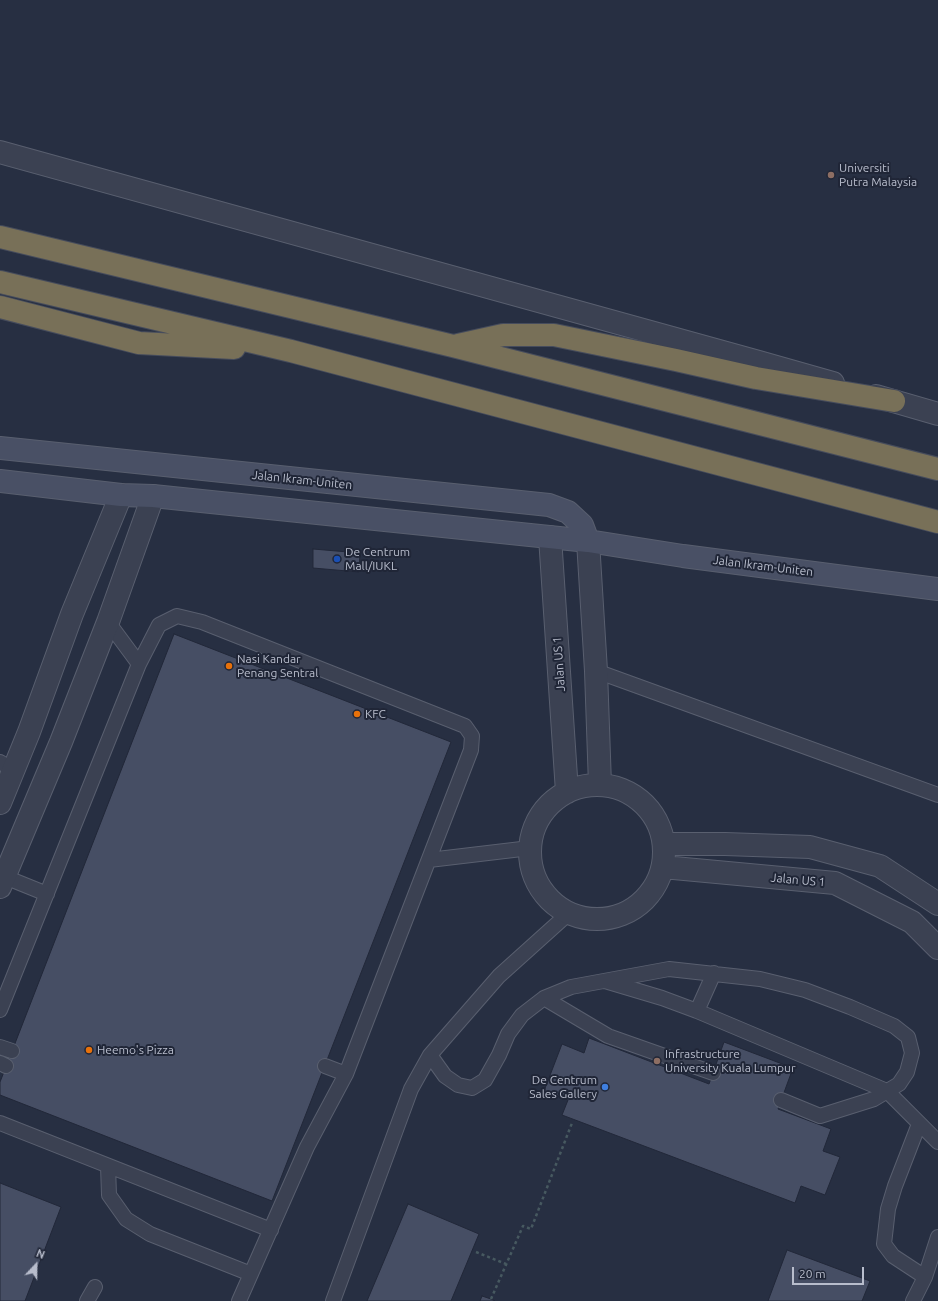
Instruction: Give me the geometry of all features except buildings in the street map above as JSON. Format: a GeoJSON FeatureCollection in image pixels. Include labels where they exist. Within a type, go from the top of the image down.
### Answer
{"type":"FeatureCollection","features":[{"type":"Feature","properties":{"kind":"highway"},"geometry":{"type":"LineString","coordinates":[[0,237],[453,346],[938,469]]}},
{"type":"Feature","properties":{"kind":"highway"},"geometry":{"type":"LineString","coordinates":[[0,282],[291,351],[938,522]]}},
{"type":"Feature","properties":{"kind":"highway"},"geometry":{"type":"LineString","coordinates":[[0,307],[139,343],[291,351]]}},
{"type":"Feature","properties":{"kind":"highway"},"geometry":{"type":"LineString","coordinates":[[453,346],[503,335],[554,335],[756,378],[894,401]]}},
{"type":"Feature","properties":{"kind":"main road","name":"Jalan Ikram-Uniten"},"geometry":{"type":"LineString","coordinates":[[0,448],[549,505],[568,512],[582,525],[588,540]]}},
{"type":"Feature","properties":{"kind":"main road"},"geometry":{"type":"LineString","coordinates":[[58,455],[132,475],[149,485],[153,496]]}},
{"type":"Feature","properties":{"kind":"main road","name":"Jalan Ikram-Uniten"},"geometry":{"type":"LineString","coordinates":[[0,481],[121,495],[153,496],[588,540],[683,556],[938,589]]}},
{"type":"Feature","properties":{"kind":"street"},"geometry":{"type":"LineString","coordinates":[[0,152],[744,357],[938,414]]}},
{"type":"Feature","properties":{"kind":"street"},"geometry":{"type":"LineString","coordinates":[[0,803],[7,766],[121,495]]}},
{"type":"Feature","properties":{"kind":"street"},"geometry":{"type":"LineString","coordinates":[[1,880],[61,742],[108,622],[153,496]]}},
{"type":"Feature","properties":{"kind":"street","name":"Jalan US 1"},"geometry":{"type":"LineString","coordinates":[[550,537],[568,792]]}},
{"type":"Feature","properties":{"kind":"street"},"geometry":{"type":"LineString","coordinates":[[588,540],[596,671],[600,785]]}},
{"type":"Feature","properties":{"kind":"street"},"geometry":{"type":"LineString","coordinates":[[600,785],[623,791],[643,803],[656,822],[664,844],[663,867],[656,885],[644,901],[627,912],[608,918],[588,919],[569,913],[552,902],[539,887],[532,868],[530,848],[533,830],[541,815],[553,801],[568,792],[583,787],[600,785]]}},
{"type":"Feature","properties":{"kind":"street"},"geometry":{"type":"LineString","coordinates":[[664,844],[725,844],[810,847],[880,866],[938,904]]}},
{"type":"Feature","properties":{"kind":"street","name":"Jalan US 1"},"geometry":{"type":"LineString","coordinates":[[663,867],[834,883],[912,922],[938,948]]}},
{"type":"Feature","properties":{"kind":"lane"},"geometry":{"type":"LineString","coordinates":[[0,1010],[139,664],[159,626],[176,616],[202,622],[465,726],[472,736],[471,750],[346,1074],[301,1144],[271,1230],[239,1301]]}},
{"type":"Feature","properties":{"kind":"lane"},"geometry":{"type":"LineString","coordinates":[[108,622],[139,664]]}},
{"type":"Feature","properties":{"kind":"lane"},"geometry":{"type":"LineString","coordinates":[[596,671],[938,795]]}},
{"type":"Feature","properties":{"kind":"lane"},"geometry":{"type":"LineString","coordinates":[[429,860],[530,848]]}},
{"type":"Feature","properties":{"kind":"lane"},"geometry":{"type":"LineString","coordinates":[[1,880],[47,894]]}},
{"type":"Feature","properties":{"kind":"lane"},"geometry":{"type":"LineString","coordinates":[[333,1301],[411,1089],[430,1055],[499,976],[569,913]]}},
{"type":"Feature","properties":{"kind":"lane"},"geometry":{"type":"LineString","coordinates":[[430,1055],[445,1076],[458,1085],[472,1088],[485,1080],[499,1056],[508,1034],[522,1015],[544,998],[571,987],[602,980],[669,969],[760,979],[804,990],[850,1007],[894,1026],[908,1037],[912,1053],[907,1072],[899,1084],[874,1099],[820,1116],[781,1100]]}},
{"type":"Feature","properties":{"kind":"lane"},"geometry":{"type":"LineString","coordinates":[[697,1011],[714,973]]}},
{"type":"Feature","properties":{"kind":"lane"},"geometry":{"type":"LineString","coordinates":[[602,980],[662,998],[697,1011],[887,1091],[938,1142]]}},
{"type":"Feature","properties":{"kind":"lane"},"geometry":{"type":"LineString","coordinates":[[544,998],[608,1036],[713,1073]]}},
{"type":"Feature","properties":{"kind":"lane"},"geometry":{"type":"LineString","coordinates":[[325,1066],[346,1074]]}},
{"type":"Feature","properties":{"kind":"lane"},"geometry":{"type":"LineString","coordinates":[[0,1123],[271,1230]]}},
{"type":"Feature","properties":{"kind":"lane"},"geometry":{"type":"LineString","coordinates":[[919,1124],[895,1186],[888,1209],[884,1244],[893,1256],[925,1277]]}},
{"type":"Feature","properties":{"kind":"lane"},"geometry":{"type":"LineString","coordinates":[[108,1166],[109,1195],[126,1219],[150,1234],[251,1274]]}},
{"type":"Feature","properties":{"kind":"lane"},"geometry":{"type":"LineString","coordinates":[[913,1301],[925,1277],[938,1237]]}},
{"type":"Feature","properties":{"kind":"lane"},"geometry":{"type":"LineString","coordinates":[[87,1301],[95,1287]]}},
{"type":"Feature","properties":{"kind":"path"},"geometry":{"type":"LineString","coordinates":[[491,1299],[523,1226],[531,1229],[572,1123]]}},
{"type":"Feature","properties":{"kind":"path"},"geometry":{"type":"LineString","coordinates":[[476,1252],[506,1264]]}},
{"type":"Feature","properties":{"kind":"place","name":"Universiti Putra Malaysia"},"geometry":{"type":"Point","coordinates":[831,175]}},
{"type":"Feature","properties":{"kind":"place","name":"De Centrum Mall/IUKL"},"geometry":{"type":"Point","coordinates":[337,559]}},
{"type":"Feature","properties":{"kind":"place","name":"Nasi Kandar Penang Sentral"},"geometry":{"type":"Point","coordinates":[229,666]}},
{"type":"Feature","properties":{"kind":"place","name":"KFC"},"geometry":{"type":"Point","coordinates":[357,714]}},
{"type":"Feature","properties":{"kind":"place","name":"Heemo's Pizza"},"geometry":{"type":"Point","coordinates":[89,1050]}},
{"type":"Feature","properties":{"kind":"place","name":"Infrastructure University Kuala Lumpur"},"geometry":{"type":"Point","coordinates":[657,1061]}},
{"type":"Feature","properties":{"kind":"place","name":"De Centrum Sales Gallery"},"geometry":{"type":"Point","coordinates":[605,1087]}}]}
